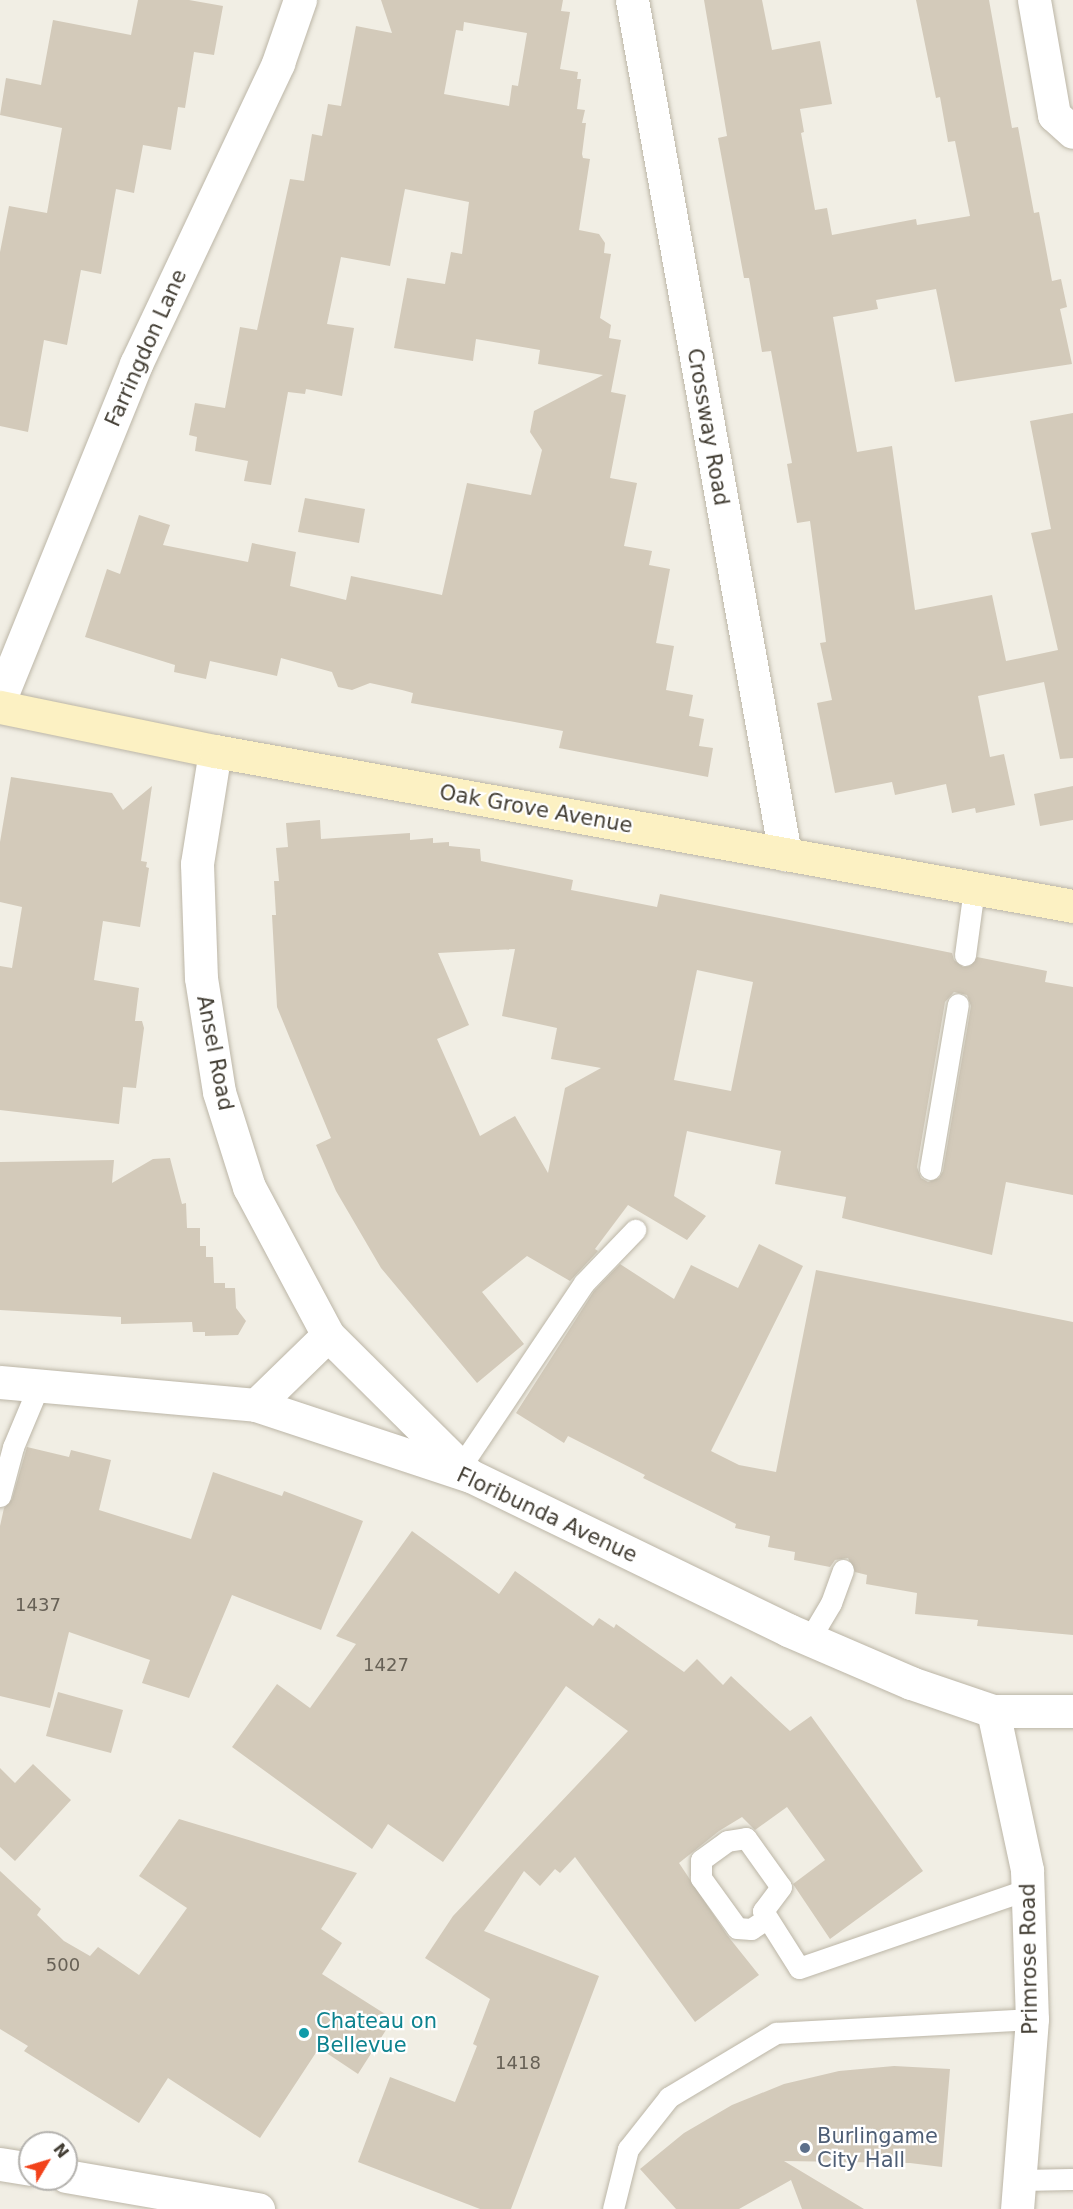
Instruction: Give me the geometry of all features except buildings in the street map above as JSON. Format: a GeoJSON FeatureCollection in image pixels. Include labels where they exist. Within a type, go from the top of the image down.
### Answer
{"type":"FeatureCollection","features":[{"type":"Feature","properties":{"kind":"street","name":"Farringdon Lane"},"geometry":{"type":"LineString","coordinates":[[0,699],[136,364],[278,63],[300,0]]}},
{"type":"Feature","properties":{"kind":"street","name":"Crossway Road"},"geometry":{"type":"LineString","coordinates":[[632,0],[785,854]]}},
{"type":"Feature","properties":{"kind":"street"},"geometry":{"type":"LineString","coordinates":[[1034,0],[1054,115],[1073,132]]}},
{"type":"Feature","properties":{"kind":"street","name":"Oak Grove Avenue"},"geometry":{"type":"LineString","coordinates":[[0,707],[215,750],[1073,906]]}},
{"type":"Feature","properties":{"kind":"street","name":"Ansel Road"},"geometry":{"type":"LineString","coordinates":[[215,750],[197,864],[201,978],[219,1092],[249,1187],[328,1335],[466,1471]]}},
{"type":"Feature","properties":{"kind":"street"},"geometry":{"type":"LineString","coordinates":[[256,1405],[328,1335]]}},
{"type":"Feature","properties":{"kind":"street","name":"Floribunda Avenue"},"geometry":{"type":"LineString","coordinates":[[0,1382],[256,1405],[466,1471],[809,1640],[911,1683],[993,1711],[1073,1711]]}},
{"type":"Feature","properties":{"kind":"street","name":"Primrose Road"},"geometry":{"type":"LineString","coordinates":[[993,1711],[1028,1869],[1032,2019],[1018,2195]]}},
{"type":"Feature","properties":{"kind":"street"},"geometry":{"type":"LineString","coordinates":[[0,2164],[18,2167]]}},
{"type":"Feature","properties":{"kind":"street"},"geometry":{"type":"LineString","coordinates":[[78,2178],[258,2209]]}},
{"type":"Feature","properties":{"kind":"lane"},"geometry":{"type":"LineString","coordinates":[[965,955],[974,888]]}},
{"type":"Feature","properties":{"kind":"lane"},"geometry":{"type":"LineString","coordinates":[[930,1169],[958,1004]]}},
{"type":"Feature","properties":{"kind":"lane"},"geometry":{"type":"LineString","coordinates":[[466,1471],[584,1283],[635,1230]]}},
{"type":"Feature","properties":{"kind":"lane"},"geometry":{"type":"LineString","coordinates":[[0,1496],[13,1447],[26,1424],[39,1385]]}},
{"type":"Feature","properties":{"kind":"lane"},"geometry":{"type":"LineString","coordinates":[[809,1640],[831,1603],[843,1570]]}},
{"type":"Feature","properties":{"kind":"lane"},"geometry":{"type":"LineString","coordinates":[[766,1918],[799,1968],[1028,1889]]}},
{"type":"Feature","properties":{"kind":"lane"},"geometry":{"type":"LineString","coordinates":[[613,2209],[628,2149],[669,2097],[776,2033],[1032,2019]]}},
{"type":"Feature","properties":{"kind":"lane"},"geometry":{"type":"LineString","coordinates":[[1018,2195],[1073,2179]]}},
{"type":"Feature","properties":{"kind":"place","name":"Chateau on Bellevue"},"geometry":{"type":"Point","coordinates":[304,2033]}},
{"type":"Feature","properties":{"kind":"place","name":"Burlingame City Hall"},"geometry":{"type":"Point","coordinates":[805,2148]}}]}
